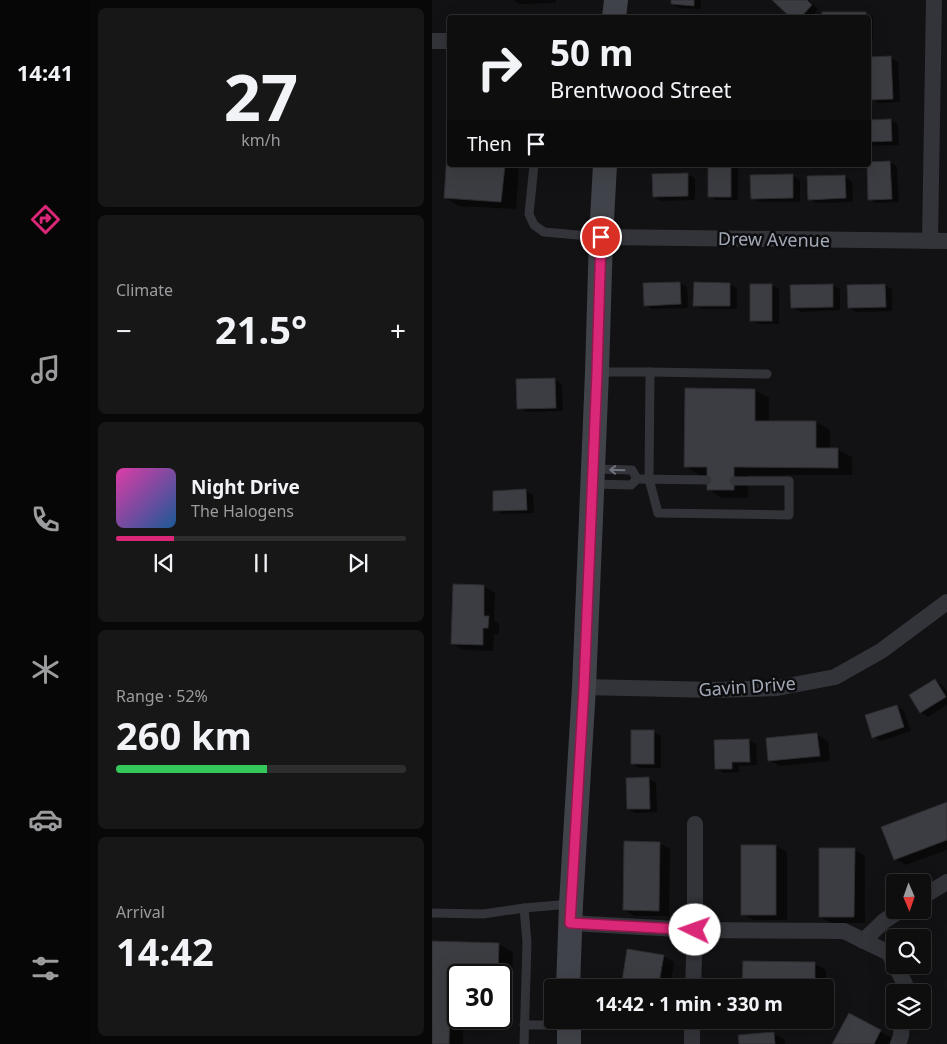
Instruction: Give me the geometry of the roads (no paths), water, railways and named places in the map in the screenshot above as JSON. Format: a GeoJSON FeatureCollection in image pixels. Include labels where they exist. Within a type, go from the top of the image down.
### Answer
{"type":"FeatureCollection","features":[{"type":"Feature","properties":{"kind":"main road"},"geometry":{"type":"LineString","coordinates":[[614,15],[616,0]]}},
{"type":"Feature","properties":{"kind":"main road"},"geometry":{"type":"LineString","coordinates":[[568,979],[584,687],[605,167]]}},
{"type":"Feature","properties":{"kind":"street"},"geometry":{"type":"LineString","coordinates":[[934,0],[938,241]]}},
{"type":"Feature","properties":{"kind":"street"},"geometry":{"type":"LineString","coordinates":[[432,41],[447,41]]}},
{"type":"Feature","properties":{"kind":"street","name":"Drew Avenue"},"geometry":{"type":"LineString","coordinates":[[601,237],[938,241]]}},
{"type":"Feature","properties":{"kind":"street","name":"Gavin Drive"},"geometry":{"type":"LineString","coordinates":[[584,687],[715,690],[777,688],[835,677],[881,651],[946,602]]}},
{"type":"Feature","properties":{"kind":"street"},"geometry":{"type":"LineString","coordinates":[[693,979],[695,824]]}},
{"type":"Feature","properties":{"kind":"street"},"geometry":{"type":"LineString","coordinates":[[931,891],[946,882]]}},
{"type":"Feature","properties":{"kind":"street"},"geometry":{"type":"LineString","coordinates":[[571,914],[695,930],[844,931],[886,952]]}},
{"type":"Feature","properties":{"kind":"street"},"geometry":{"type":"LineString","coordinates":[[864,941],[887,919]]}},
{"type":"Feature","properties":{"kind":"street"},"geometry":{"type":"LineString","coordinates":[[692,1029],[692,1044]]}},
{"type":"Feature","properties":{"kind":"street"},"geometry":{"type":"LineString","coordinates":[[898,1044],[901,1029]]}},
{"type":"Feature","properties":{"kind":"lane"},"geometry":{"type":"LineString","coordinates":[[534,167],[529,214],[534,226],[544,232],[601,237]]}},
{"type":"Feature","properties":{"kind":"lane"},"geometry":{"type":"LineString","coordinates":[[597,372],[767,374]]}},
{"type":"Feature","properties":{"kind":"lane"},"geometry":{"type":"LineString","coordinates":[[650,372],[649,479],[658,513],[788,515],[789,481],[734,480]]}},
{"type":"Feature","properties":{"kind":"lane"},"geometry":{"type":"LineString","coordinates":[[592,476],[632,470],[637,478]]}},
{"type":"Feature","properties":{"kind":"lane"},"geometry":{"type":"LineString","coordinates":[[592,476],[631,486],[637,478]]}},
{"type":"Feature","properties":{"kind":"lane"},"geometry":{"type":"LineString","coordinates":[[637,478],[707,480]]}},
{"type":"Feature","properties":{"kind":"lane"},"geometry":{"type":"LineString","coordinates":[[432,913],[483,914],[524,908],[571,914]]}},
{"type":"Feature","properties":{"kind":"lane"},"geometry":{"type":"LineString","coordinates":[[524,908],[527,943],[524,1044]]}},
{"type":"Feature","properties":{"kind":"lane"},"geometry":{"type":"LineString","coordinates":[[524,1025],[569,1030]]}}]}
